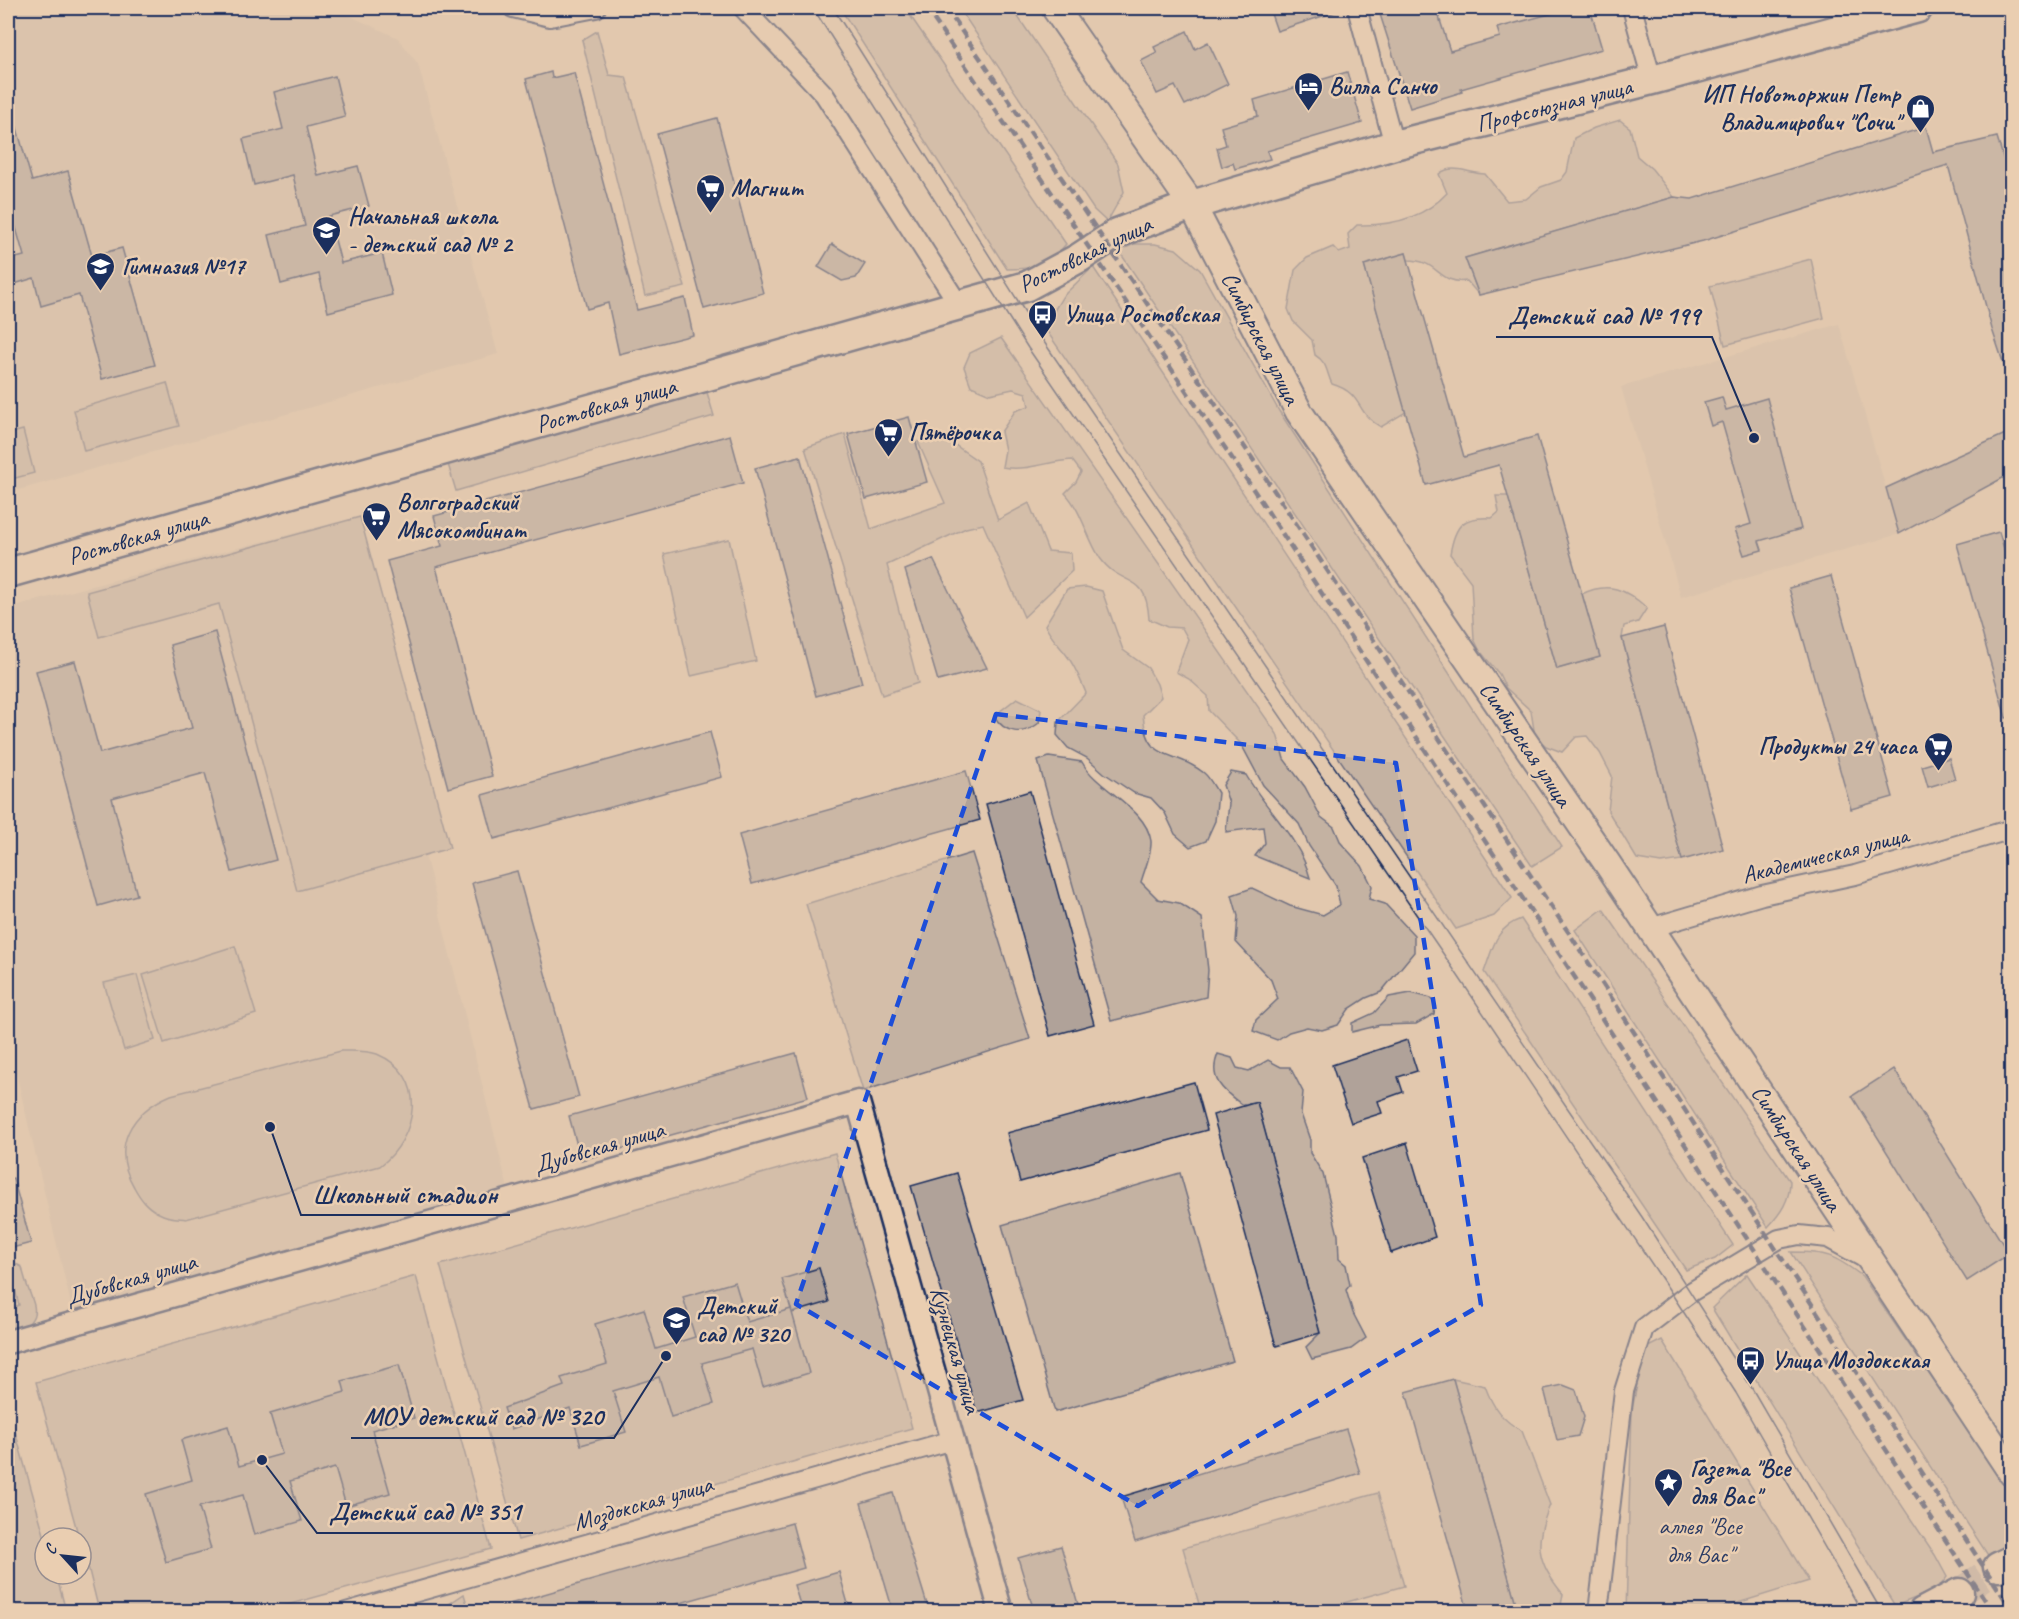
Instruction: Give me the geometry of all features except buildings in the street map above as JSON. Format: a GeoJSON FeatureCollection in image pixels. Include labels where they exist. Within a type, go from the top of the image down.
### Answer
{"type":"FeatureCollection","features":[{"type":"Feature","properties":{"kind":"main road","name":"Симбирская улица"},"geometry":{"type":"LineString","coordinates":[[1055,8],[1192,205],[1299,412],[1650,928],[2012,1473]]}},
{"type":"Feature","properties":{"kind":"main road","name":"Профсоюзная улица"},"geometry":{"type":"LineString","coordinates":[[1192,205],[1394,145],[1652,80],[1881,12],[1918,8]]}},
{"type":"Feature","properties":{"kind":"main road","name":"Ростовская улица"},"geometry":{"type":"LineString","coordinates":[[8,573],[1027,286],[1079,258],[1117,233],[1192,205]]}},
{"type":"Feature","properties":{"kind":"main road"},"geometry":{"type":"LineString","coordinates":[[1923,1611],[1959,1593]]}},
{"type":"Feature","properties":{"kind":"street"},"geometry":{"type":"LineString","coordinates":[[513,8],[550,16],[596,8]]}},
{"type":"Feature","properties":{"kind":"street"},"geometry":{"type":"LineString","coordinates":[[743,8],[824,94],[959,305]]}},
{"type":"Feature","properties":{"kind":"street"},"geometry":{"type":"LineString","coordinates":[[1357,8],[1394,145]]}},
{"type":"Feature","properties":{"kind":"street"},"geometry":{"type":"LineString","coordinates":[[1632,8],[1652,80]]}},
{"type":"Feature","properties":{"kind":"street","name":"Академическая улица"},"geometry":{"type":"LineString","coordinates":[[1650,928],[1762,895],[1855,875],[2012,829]]}},
{"type":"Feature","properties":{"kind":"street","name":"Дубовская улица"},"geometry":{"type":"LineString","coordinates":[[8,1342],[858,1102]]}},
{"type":"Feature","properties":{"kind":"street","name":"Кузнецкая улица"},"geometry":{"type":"LineString","coordinates":[[858,1102],[1001,1611]]}},
{"type":"Feature","properties":{"kind":"street"},"geometry":{"type":"LineString","coordinates":[[1598,1611],[1624,1391],[1644,1328],[1677,1302],[1779,1239],[1799,1235],[1828,1238],[1846,1245],[1872,1263]]}},
{"type":"Feature","properties":{"kind":"street","name":"Моздокская улица"},"geometry":{"type":"LineString","coordinates":[[346,1611],[953,1440]]}},
{"type":"Feature","properties":{"kind":"highlighted area"},"geometry":{"type":"Polygon","coordinates":[[[996,714],[1396,763],[1481,1305],[1138,1506],[796,1304],[996,714]]]}},
{"type":"Feature","properties":{"kind":"shaded area"},"geometry":{"type":"Polygon","coordinates":[[[8,8],[112,8],[128,14],[148,8],[333,8],[398,38],[418,64],[498,354],[8,493],[8,8]]]}},
{"type":"Feature","properties":{"kind":"shaded area"},"geometry":{"type":"Polygon","coordinates":[[[1839,324],[1899,534],[1681,597],[1621,387],[1839,324]]]}},
{"type":"Feature","properties":{"kind":"shaded area"},"geometry":{"type":"Polygon","coordinates":[[[337,522],[430,874],[508,1189],[73,1313],[8,1039],[8,608],[337,522]]]}},
{"type":"Feature","properties":{"kind":"green space"},"geometry":{"type":"Polygon","coordinates":[[[840,8],[905,8],[1066,244],[1053,258],[1033,267],[1007,269],[840,8]]]}},
{"type":"Feature","properties":{"kind":"green space"},"geometry":{"type":"Polygon","coordinates":[[[959,8],[1012,8],[1118,164],[1124,192],[1107,222],[1094,210],[959,8]]]}},
{"type":"Feature","properties":{"kind":"green space"},"geometry":{"type":"Polygon","coordinates":[[[597,31],[609,75],[626,77],[685,287],[645,296],[582,40],[597,31]]]}},
{"type":"Feature","properties":{"kind":"green space"},"geometry":{"type":"Polygon","coordinates":[[[1620,120],[1630,128],[1637,156],[1652,169],[1674,197],[1465,258],[1479,295],[1467,281],[1450,279],[1426,264],[1408,260],[1406,253],[1364,265],[1406,412],[1381,427],[1372,422],[1350,393],[1332,384],[1325,365],[1315,355],[1312,340],[1293,321],[1288,309],[1295,270],[1307,258],[1333,247],[1339,253],[1350,249],[1348,234],[1357,225],[1394,222],[1428,209],[1447,193],[1439,174],[1450,169],[1485,174],[1507,201],[1526,199],[1541,187],[1561,180],[1567,172],[1574,138],[1594,128],[1620,120]]]}},
{"type":"Feature","properties":{"kind":"green space"},"geometry":{"type":"Polygon","coordinates":[[[1134,244],[1155,244],[1176,249],[1200,270],[1279,411],[1562,847],[1532,866],[1119,251],[1134,244]]]}},
{"type":"Feature","properties":{"kind":"green space"},"geometry":{"type":"Polygon","coordinates":[[[1811,259],[1824,318],[1725,345],[1710,286],[1811,259]]]}},
{"type":"Feature","properties":{"kind":"green space"},"geometry":{"type":"Polygon","coordinates":[[[1093,267],[1512,898],[1494,916],[1456,929],[1044,327],[1063,296],[1093,267]]]}},
{"type":"Feature","properties":{"kind":"green space"},"geometry":{"type":"Polygon","coordinates":[[[1001,338],[1277,734],[1284,759],[1305,787],[1321,817],[1334,827],[1341,843],[1362,866],[1372,886],[1369,899],[1385,904],[1414,935],[1414,952],[1381,992],[1349,1009],[1338,1025],[1322,1030],[1307,1027],[1289,1032],[1277,1040],[1253,1031],[1256,1020],[1278,999],[1271,980],[1236,942],[1238,916],[1232,895],[1252,888],[1290,906],[1323,915],[1340,905],[1336,886],[1309,846],[1299,824],[1263,785],[1241,744],[1209,711],[1208,696],[1189,679],[1176,672],[1188,639],[1182,628],[1167,627],[1149,619],[1147,603],[1138,586],[1117,574],[1100,558],[1076,508],[1065,493],[1076,482],[1081,472],[1072,460],[1020,468],[1002,467],[1005,450],[1001,432],[1015,411],[1029,406],[1026,393],[1013,389],[990,394],[971,386],[964,367],[970,353],[1001,338]]]}},
{"type":"Feature","properties":{"kind":"green space"},"geometry":{"type":"Polygon","coordinates":[[[167,383],[179,426],[84,451],[74,410],[167,383]]]}},
{"type":"Feature","properties":{"kind":"green space"},"geometry":{"type":"Polygon","coordinates":[[[706,389],[714,416],[456,491],[448,464],[706,389]]]}},
{"type":"Feature","properties":{"kind":"green space"},"geometry":{"type":"Polygon","coordinates":[[[23,430],[34,473],[8,480],[8,434],[23,430]]]}},
{"type":"Feature","properties":{"kind":"green space"},"geometry":{"type":"Polygon","coordinates":[[[845,434],[871,529],[945,503],[918,442],[942,436],[978,461],[998,520],[1029,503],[1048,551],[1071,553],[1072,571],[1024,617],[983,524],[966,528],[887,565],[918,683],[882,695],[805,448],[845,434]]]}},
{"type":"Feature","properties":{"kind":"green space"},"geometry":{"type":"Polygon","coordinates":[[[1496,496],[1508,496],[1557,669],[1600,657],[1582,594],[1600,588],[1616,589],[1632,596],[1647,608],[1638,622],[1624,626],[1622,638],[1682,860],[1661,863],[1637,859],[1608,811],[1612,776],[1600,753],[1587,736],[1576,737],[1562,752],[1546,746],[1535,736],[1531,711],[1506,688],[1499,674],[1480,651],[1474,639],[1471,582],[1450,554],[1454,536],[1462,524],[1473,519],[1492,518],[1499,512],[1496,496]]]}},
{"type":"Feature","properties":{"kind":"green space"},"geometry":{"type":"Polygon","coordinates":[[[360,517],[450,848],[297,891],[219,604],[99,637],[87,592],[360,517]]]}},
{"type":"Feature","properties":{"kind":"green space"},"geometry":{"type":"Polygon","coordinates":[[[729,539],[756,661],[691,676],[664,554],[729,539]]]}},
{"type":"Feature","properties":{"kind":"green space"},"geometry":{"type":"Polygon","coordinates":[[[1086,587],[1102,591],[1123,650],[1148,668],[1157,684],[1161,697],[1143,715],[1150,742],[1157,749],[1193,765],[1204,773],[1218,793],[1215,821],[1206,841],[1190,847],[1175,834],[1165,813],[1151,798],[1134,793],[1104,773],[1087,758],[1068,748],[1057,735],[1058,722],[1086,693],[1072,662],[1045,625],[1067,589],[1086,587]]]}},
{"type":"Feature","properties":{"kind":"green space"},"geometry":{"type":"Polygon","coordinates":[[[1017,698],[1041,710],[1039,723],[1027,730],[1009,730],[1003,727],[994,716],[1017,698]]]}},
{"type":"Feature","properties":{"kind":"green space"},"geometry":{"type":"Polygon","coordinates":[[[1049,757],[1082,762],[1098,781],[1140,818],[1151,841],[1141,882],[1158,899],[1179,903],[1202,918],[1208,970],[1206,997],[1111,1021],[1038,761],[1049,757]]]}},
{"type":"Feature","properties":{"kind":"green space"},"geometry":{"type":"Polygon","coordinates":[[[1231,772],[1246,775],[1291,837],[1310,878],[1255,856],[1265,843],[1263,827],[1226,832],[1229,803],[1223,785],[1231,772]]]}},
{"type":"Feature","properties":{"kind":"green space"},"geometry":{"type":"Polygon","coordinates":[[[972,853],[1030,1039],[863,1091],[806,904],[972,853]]]}},
{"type":"Feature","properties":{"kind":"green space"},"geometry":{"type":"Polygon","coordinates":[[[1603,909],[1790,1181],[1784,1206],[1768,1227],[1575,930],[1603,909]]]}},
{"type":"Feature","properties":{"kind":"green space"},"geometry":{"type":"Polygon","coordinates":[[[1521,919],[1733,1245],[1715,1259],[1686,1270],[1484,972],[1500,933],[1521,919]]]}},
{"type":"Feature","properties":{"kind":"green space"},"geometry":{"type":"Polygon","coordinates":[[[235,946],[256,1014],[164,1043],[143,975],[235,946]]]}},
{"type":"Feature","properties":{"kind":"green space"},"geometry":{"type":"Polygon","coordinates":[[[137,975],[155,1040],[124,1050],[104,983],[137,975]]]}},
{"type":"Feature","properties":{"kind":"green space"},"geometry":{"type":"Polygon","coordinates":[[[1411,993],[1431,998],[1436,1005],[1434,1014],[1416,1024],[1380,1025],[1352,1032],[1352,1023],[1374,1013],[1389,997],[1411,993]]]}},
{"type":"Feature","properties":{"kind":"green space"},"geometry":{"type":"Polygon","coordinates":[[[341,1051],[364,1051],[377,1054],[394,1064],[405,1077],[411,1092],[412,1108],[403,1140],[380,1166],[186,1219],[158,1213],[139,1196],[127,1172],[124,1158],[125,1144],[128,1132],[135,1121],[157,1102],[171,1095],[341,1051]]]}},
{"type":"Feature","properties":{"kind":"green space"},"geometry":{"type":"Polygon","coordinates":[[[1218,1054],[1232,1058],[1237,1068],[1249,1071],[1268,1060],[1281,1067],[1290,1067],[1303,1092],[1301,1114],[1310,1140],[1310,1153],[1323,1174],[1338,1235],[1339,1259],[1346,1265],[1350,1285],[1346,1290],[1353,1313],[1366,1338],[1351,1349],[1312,1359],[1306,1347],[1320,1333],[1257,1103],[1241,1104],[1219,1083],[1215,1070],[1218,1054]]]}},
{"type":"Feature","properties":{"kind":"green space","name":"Детский сад № 320"},"geometry":{"type":"Polygon","coordinates":[[[835,1153],[912,1428],[518,1540],[440,1265],[835,1153]]]}},
{"type":"Feature","properties":{"kind":"green space"},"geometry":{"type":"Polygon","coordinates":[[[1180,1173],[1233,1361],[1055,1412],[1002,1225],[1180,1173]]]}},
{"type":"Feature","properties":{"kind":"green space"},"geometry":{"type":"Polygon","coordinates":[[[1791,1252],[1830,1256],[1862,1276],[2011,1494],[2011,1544],[1991,1560],[1791,1252]]]}},
{"type":"Feature","properties":{"kind":"green space"},"geometry":{"type":"Polygon","coordinates":[[[10,1261],[22,1267],[35,1309],[30,1322],[8,1340],[8,1309],[19,1305],[8,1263],[10,1261]]]}},
{"type":"Feature","properties":{"kind":"green space"},"geometry":{"type":"Polygon","coordinates":[[[1747,1274],[1935,1555],[1947,1577],[1938,1589],[1895,1606],[1712,1308],[1747,1274]]]}},
{"type":"Feature","properties":{"kind":"green space"},"geometry":{"type":"Polygon","coordinates":[[[416,1276],[491,1549],[265,1611],[99,1611],[93,1586],[93,1526],[76,1526],[36,1382],[416,1276]]]}},
{"type":"Feature","properties":{"kind":"green space","name":"аллея \"Все для Вас\""},"geometry":{"type":"Polygon","coordinates":[[[1662,1340],[1809,1581],[1712,1611],[1650,1611],[1648,1606],[1626,1612],[1632,1410],[1644,1349],[1662,1340]]]}},
{"type":"Feature","properties":{"kind":"green space"},"geometry":{"type":"Polygon","coordinates":[[[1453,1379],[1485,1386],[1499,1413],[1522,1431],[1550,1505],[1541,1530],[1540,1551],[1547,1572],[1563,1594],[1560,1611],[1518,1611],[1453,1379]]]}},
{"type":"Feature","properties":{"kind":"green space"},"geometry":{"type":"Polygon","coordinates":[[[8,1406],[42,1526],[33,1526],[33,1586],[59,1586],[66,1611],[8,1611],[8,1406]]]}},
{"type":"Feature","properties":{"kind":"green space"},"geometry":{"type":"Polygon","coordinates":[[[1378,1493],[1404,1586],[1315,1611],[1201,1611],[1183,1548],[1378,1493]]]}},
{"type":"Feature","properties":{"kind":"green space"},"geometry":{"type":"Polygon","coordinates":[[[464,1594],[469,1611],[445,1611],[449,1604],[464,1594]]]}},
{"type":"Feature","properties":{"kind":"tunnel"},"geometry":{"type":"LineString","coordinates":[[1959,1593],[1998,1567]]}},
{"type":"Feature","properties":{"kind":"tram line"},"geometry":{"type":"LineString","coordinates":[[813,8],[1028,348],[1442,952],[1668,1288],[1736,1393],[1862,1612]]}},
{"type":"Feature","properties":{"kind":"tram line"},"geometry":{"type":"LineString","coordinates":[[833,8],[1042,339],[1642,1217],[1750,1385],[1882,1612]]}},
{"type":"Feature","properties":{"kind":"railway"},"geometry":{"type":"LineString","coordinates":[[926,8],[1253,489],[1993,1612]]}},
{"type":"Feature","properties":{"kind":"railway"},"geometry":{"type":"LineString","coordinates":[[946,8],[1267,480],[1571,936],[2012,1610]]}},
{"type":"Feature","properties":{"kind":"place","name":"Вилла Санчо"},"geometry":{"type":"Point","coordinates":[1308,112]}},
{"type":"Feature","properties":{"kind":"place","name":"ИП Новоторжин Петр Владимирович \"Сочи\""},"geometry":{"type":"Point","coordinates":[1921,134]}},
{"type":"Feature","properties":{"kind":"place","name":"Магнит"},"geometry":{"type":"Point","coordinates":[710,214]}},
{"type":"Feature","properties":{"kind":"place","name":"Начальная школа - детский сад № 2"},"geometry":{"type":"Point","coordinates":[327,256]}},
{"type":"Feature","properties":{"kind":"place","name":"Гимназия №17"},"geometry":{"type":"Point","coordinates":[101,292]}},
{"type":"Feature","properties":{"kind":"place","name":"Улица Ростовская"},"geometry":{"type":"Point","coordinates":[1042,340]}},
{"type":"Feature","properties":{"kind":"place","name":"Детский сад № 199"},"geometry":{"type":"Point","coordinates":[1754,438]}},
{"type":"Feature","properties":{"kind":"place","name":"Пятёрочка"},"geometry":{"type":"Point","coordinates":[888,458]}},
{"type":"Feature","properties":{"kind":"place","name":"Волгоградский Мясокомбинат"},"geometry":{"type":"Point","coordinates":[376,542]}},
{"type":"Feature","properties":{"kind":"place","name":"Продукты 24 часа"},"geometry":{"type":"Point","coordinates":[1938,772]}},
{"type":"Feature","properties":{"kind":"place","name":"Школьный стадион"},"geometry":{"type":"Point","coordinates":[270,1127]}},
{"type":"Feature","properties":{"kind":"place","name":"Детский сад № 320"},"geometry":{"type":"Point","coordinates":[676,1346]}},
{"type":"Feature","properties":{"kind":"place","name":"МОУ детский сад № 320"},"geometry":{"type":"Point","coordinates":[666,1356]}},
{"type":"Feature","properties":{"kind":"place","name":"Улица Моздокская"},"geometry":{"type":"Point","coordinates":[1750,1386]}},
{"type":"Feature","properties":{"kind":"place","name":"Детский сад № 351"},"geometry":{"type":"Point","coordinates":[262,1460]}},
{"type":"Feature","properties":{"kind":"place","name":"Газета \"Все для Вас\""},"geometry":{"type":"Point","coordinates":[1669,1508]}}]}
